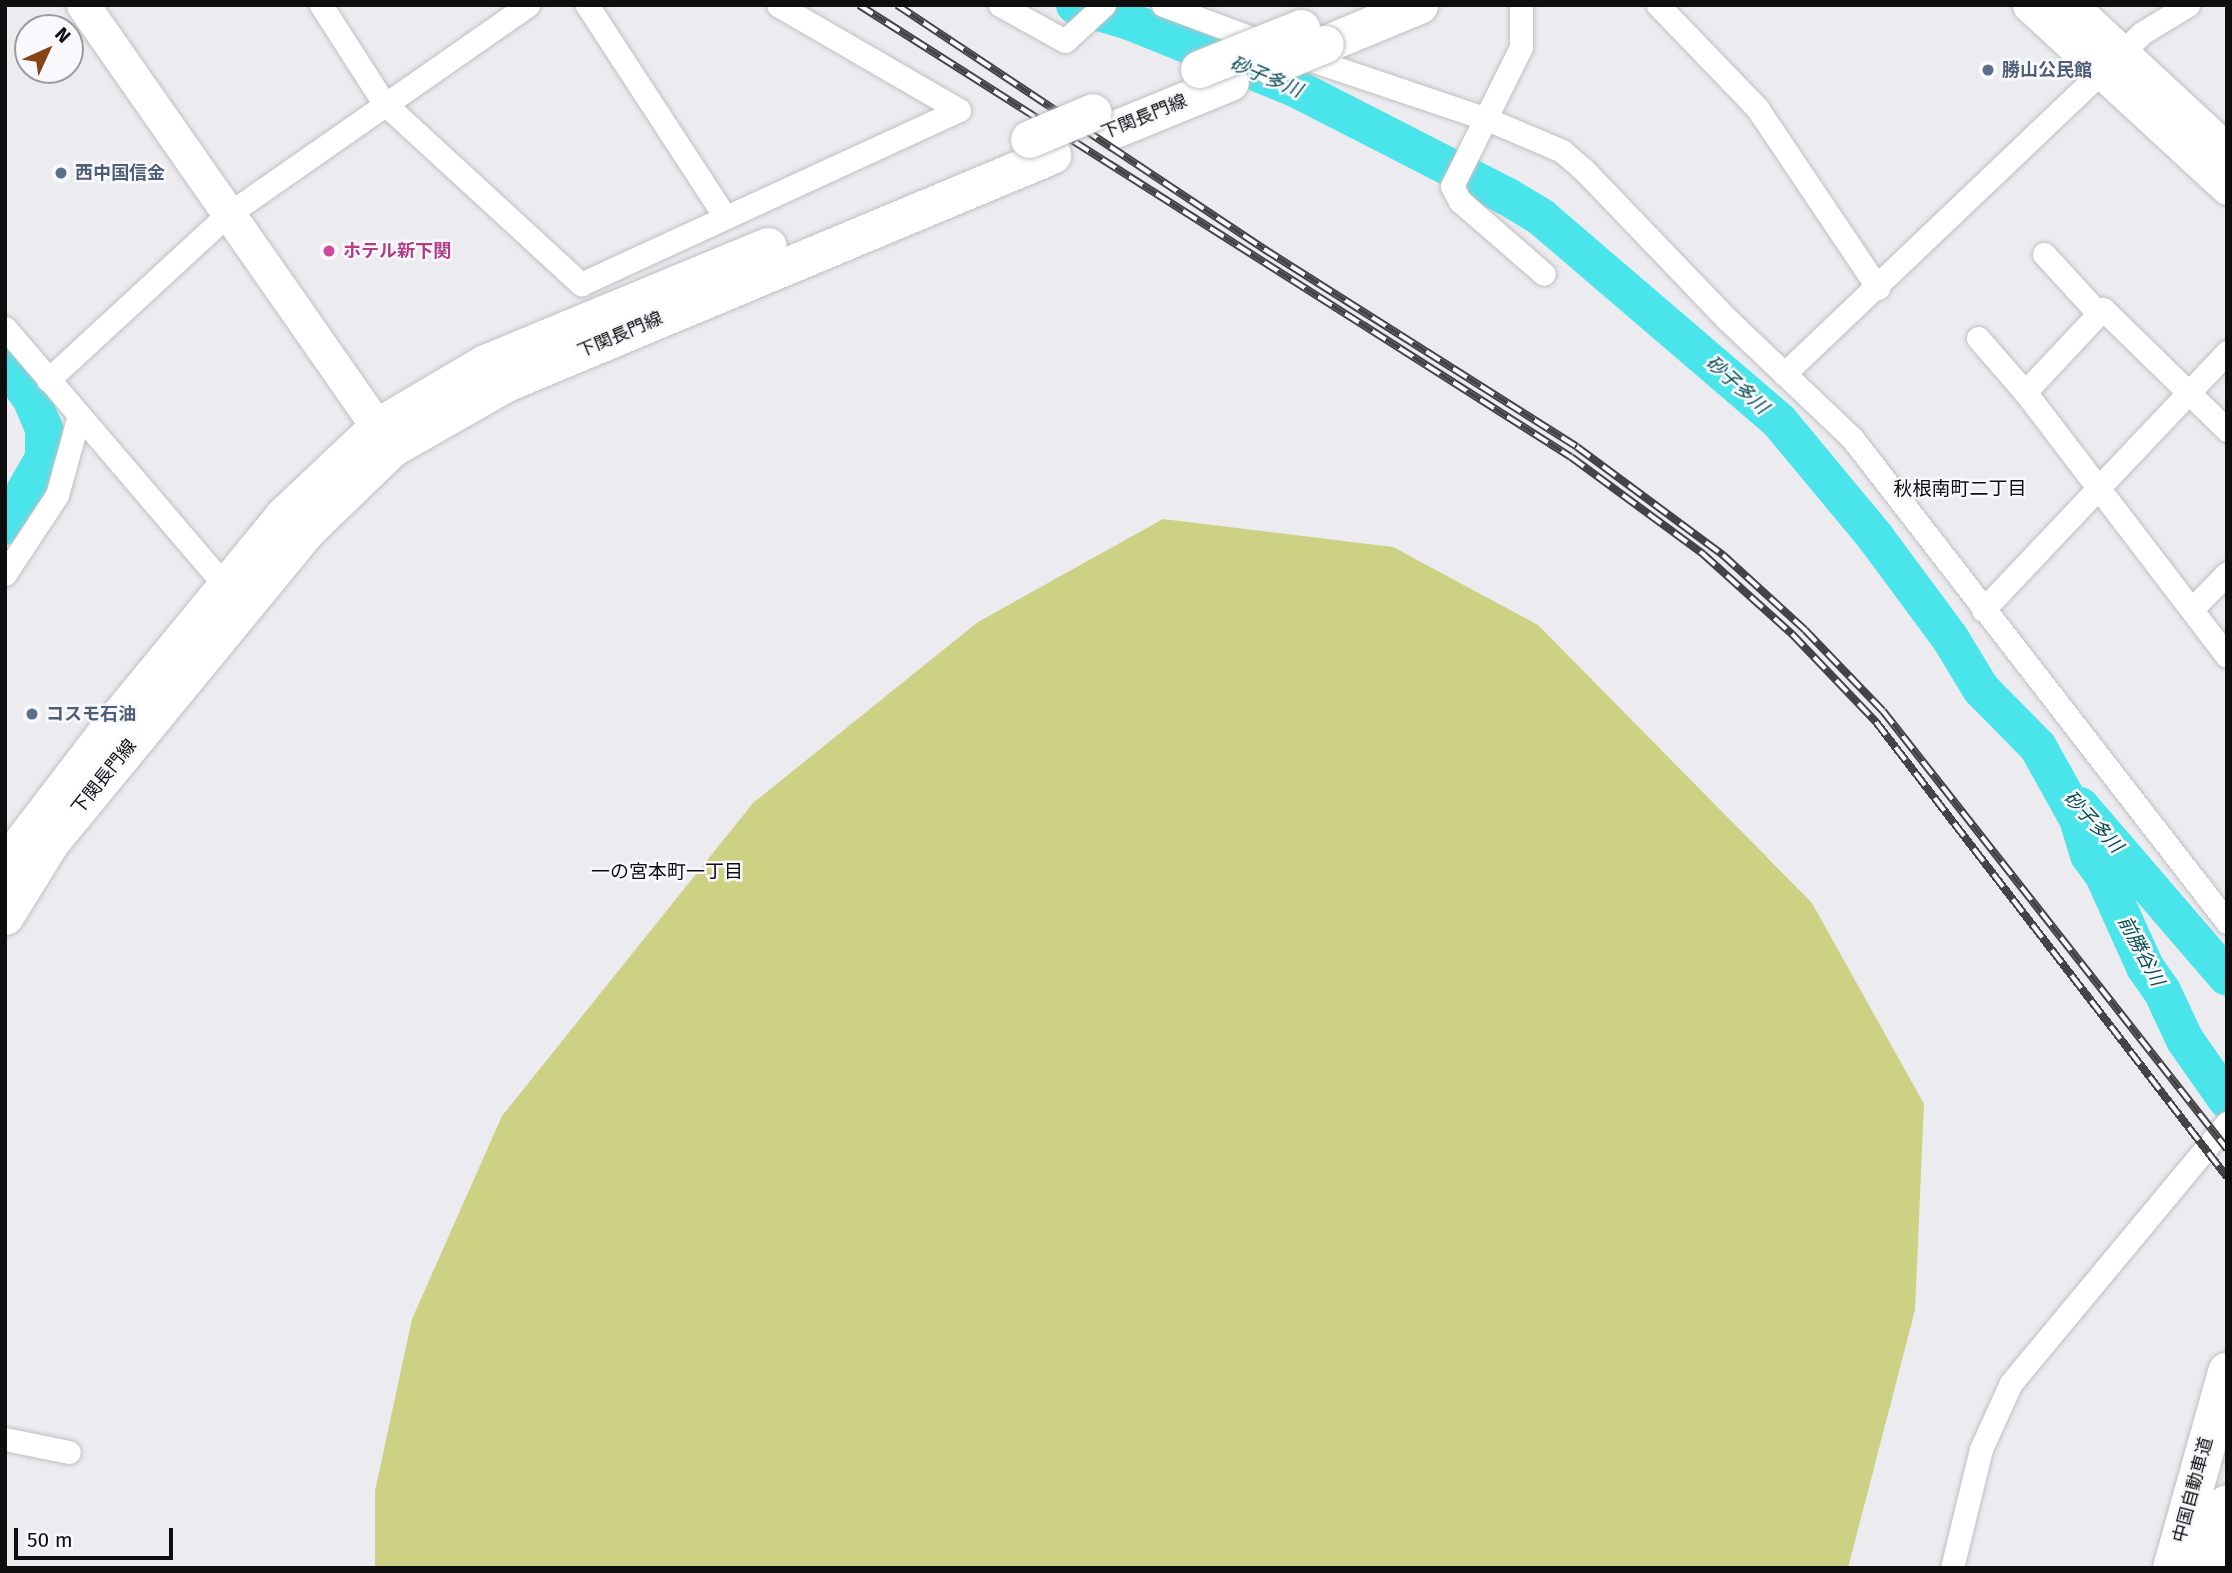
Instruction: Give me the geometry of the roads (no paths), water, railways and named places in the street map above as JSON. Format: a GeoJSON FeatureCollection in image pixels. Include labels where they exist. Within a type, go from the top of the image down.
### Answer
{"type":"FeatureCollection","features":[{"type":"Feature","properties":{"kind":"highway","name":"中国自動車道"},"geometry":{"type":"LineString","coordinates":[[2172,1568],[2227,1372]]}},
{"type":"Feature","properties":{"kind":"highway","name":"中国自動車道"},"geometry":{"type":"LineString","coordinates":[[2210,1568],[2227,1504]]}},
{"type":"Feature","properties":{"kind":"main road","name":"下関長門線"},"geometry":{"type":"LineString","coordinates":[[1313,36],[1356,5]]}},
{"type":"Feature","properties":{"kind":"main road","name":"下関長門線"},"geometry":{"type":"LineString","coordinates":[[5,864],[234,597],[307,530],[385,437],[1104,120],[1313,36],[1419,5]]}},
{"type":"Feature","properties":{"kind":"main road","name":"下関長門線"},"geometry":{"type":"LineString","coordinates":[[5,916],[50,843],[234,597]]}},
{"type":"Feature","properties":{"kind":"street"},"geometry":{"type":"LineString","coordinates":[[83,5],[227,215],[385,437]]}},
{"type":"Feature","properties":{"kind":"street"},"geometry":{"type":"LineString","coordinates":[[321,5],[384,103],[581,284],[959,110],[778,5]]}},
{"type":"Feature","properties":{"kind":"street"},"geometry":{"type":"LineString","coordinates":[[48,380],[227,215],[528,5]]}},
{"type":"Feature","properties":{"kind":"street"},"geometry":{"type":"LineString","coordinates":[[587,5],[725,216]]}},
{"type":"Feature","properties":{"kind":"street"},"geometry":{"type":"LineString","coordinates":[[1000,5],[1065,41],[1104,5]]}},
{"type":"Feature","properties":{"kind":"street"},"geometry":{"type":"LineString","coordinates":[[1163,5],[1487,119],[1562,151],[1784,374],[1852,438],[2227,922]]}},
{"type":"Feature","properties":{"kind":"street"},"geometry":{"type":"LineString","coordinates":[[1190,16],[1219,5]]}},
{"type":"Feature","properties":{"kind":"street"},"geometry":{"type":"LineString","coordinates":[[1521,5],[1521,47],[1452,186],[1460,201],[1544,274]]}},
{"type":"Feature","properties":{"kind":"street"},"geometry":{"type":"LineString","coordinates":[[1658,5],[1757,108],[1878,288]]}},
{"type":"Feature","properties":{"kind":"street"},"geometry":{"type":"LineString","coordinates":[[2029,5],[2113,62],[2227,150]]}},
{"type":"Feature","properties":{"kind":"street"},"geometry":{"type":"LineString","coordinates":[[2071,5],[2113,62],[2227,188]]}},
{"type":"Feature","properties":{"kind":"street"},"geometry":{"type":"LineString","coordinates":[[1784,374],[1878,288],[2142,33],[2188,5]]}},
{"type":"Feature","properties":{"kind":"street"},"geometry":{"type":"LineString","coordinates":[[2044,254],[2098,313]]}},
{"type":"Feature","properties":{"kind":"street"},"geometry":{"type":"LineString","coordinates":[[2025,392],[2103,309],[2227,430]]}},
{"type":"Feature","properties":{"kind":"street"},"geometry":{"type":"LineString","coordinates":[[5,328],[78,419],[234,597]]}},
{"type":"Feature","properties":{"kind":"street"},"geometry":{"type":"LineString","coordinates":[[1978,338],[2025,392],[2227,656]]}},
{"type":"Feature","properties":{"kind":"street"},"geometry":{"type":"LineString","coordinates":[[1983,610],[2227,352]]}},
{"type":"Feature","properties":{"kind":"street"},"geometry":{"type":"LineString","coordinates":[[5,574],[57,495],[78,419]]}},
{"type":"Feature","properties":{"kind":"street"},"geometry":{"type":"LineString","coordinates":[[2192,609],[2227,572]]}},
{"type":"Feature","properties":{"kind":"street"},"geometry":{"type":"LineString","coordinates":[[1952,1568],[1981,1449],[2011,1383],[2227,1123]]}},
{"type":"Feature","properties":{"kind":"street"},"geometry":{"type":"LineString","coordinates":[[5,1438],[69,1452]]}},
{"type":"Feature","properties":{"kind":"waterway","name":"砂子多川"},"geometry":{"type":"LineString","coordinates":[[1075,5],[1129,21],[1297,89],[1508,197],[1541,217],[1779,421],[1876,538],[1950,638],[1981,689],[2038,747],[2078,819],[2089,855],[2104,876],[2145,967],[2162,991],[2185,1040],[2227,1100]]}},
{"type":"Feature","properties":{"kind":"waterway"},"geometry":{"type":"LineString","coordinates":[[5,363],[31,398],[44,429],[44,458],[5,526]]}},
{"type":"Feature","properties":{"kind":"waterway","name":"砂子多川"},"geometry":{"type":"LineString","coordinates":[[2080,806],[2227,977]]}},
{"type":"Feature","properties":{"kind":"railway"},"geometry":{"type":"LineString","coordinates":[[859,5],[1571,457],[1703,554],[1792,634],[1876,722],[2227,1177]]}},
{"type":"Feature","properties":{"kind":"railway"},"geometry":{"type":"LineString","coordinates":[[897,5],[1264,249],[1577,447],[1723,555],[1805,630],[1883,711],[2227,1149]]}},
{"type":"Feature","properties":{"kind":"place","name":"勝山公民館"},"geometry":{"type":"Point","coordinates":[1988,70]}},
{"type":"Feature","properties":{"kind":"place","name":"西中国信金"},"geometry":{"type":"Point","coordinates":[61,173]}},
{"type":"Feature","properties":{"kind":"place","name":"ホテル新下関"},"geometry":{"type":"Point","coordinates":[329,251]}},
{"type":"Feature","properties":{"kind":"place","name":"コスモ石油"},"geometry":{"type":"Point","coordinates":[32,714]}},
{"type":"Feature","properties":{"kind":"district","name":"秋根南町二丁目"},"geometry":{"type":"Point","coordinates":[1960,489]}},
{"type":"Feature","properties":{"kind":"district","name":"一の宮本町一丁目"},"geometry":{"type":"Point","coordinates":[667,872]}},
{"type":"Feature","properties":{"kind":"water label","name":"前勝谷川"},"geometry":{"type":"Point","coordinates":[2141,951]}}]}
